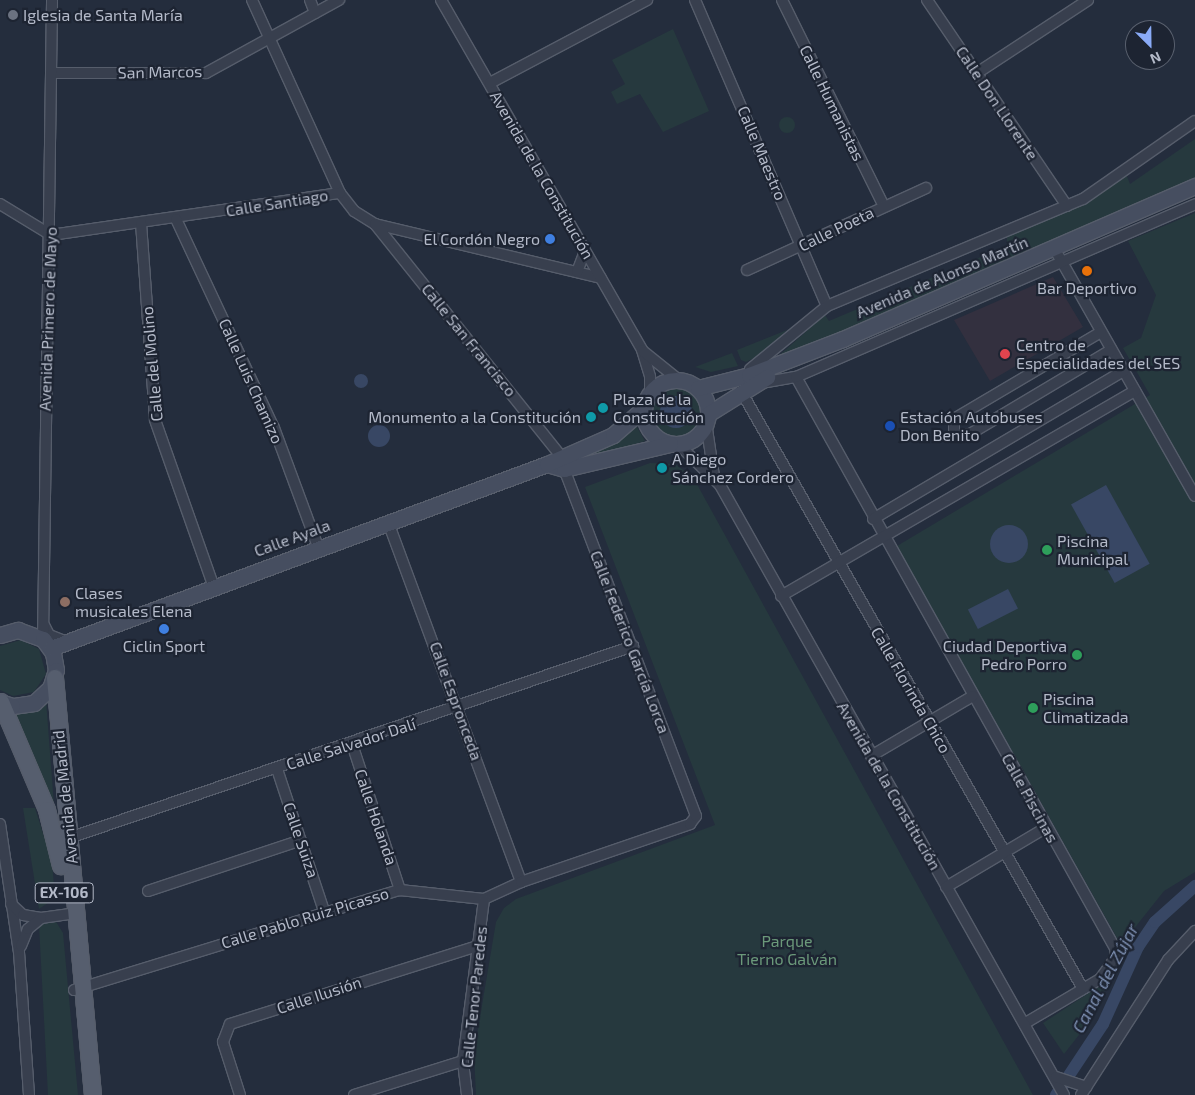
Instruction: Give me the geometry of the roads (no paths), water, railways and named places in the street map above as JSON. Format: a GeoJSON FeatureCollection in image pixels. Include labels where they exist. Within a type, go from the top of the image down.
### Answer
{"type":"FeatureCollection","features":[{"type":"Feature","properties":{"kind":"main road","name":"Avenida de Alonso Martín"},"geometry":{"type":"LineString","coordinates":[[707,418],[747,384],[843,338],[1195,186]]}},
{"type":"Feature","properties":{"kind":"main road"},"geometry":{"type":"LineString","coordinates":[[563,463],[613,435],[644,408],[650,393],[657,385],[679,380],[704,388],[707,418],[695,437],[674,444],[653,435],[644,408]]}},
{"type":"Feature","properties":{"kind":"main road","name":"Avenida de Alonso Martín"},"geometry":{"type":"LineString","coordinates":[[704,388],[747,384]]}},
{"type":"Feature","properties":{"kind":"main road","name":"Calle Ayala"},"geometry":{"type":"LineString","coordinates":[[50,638],[213,585],[547,464],[563,463],[674,444]]}},
{"type":"Feature","properties":{"kind":"main road"},"geometry":{"type":"LineString","coordinates":[[0,635],[18,630],[50,638],[55,678],[34,703],[1,702]]}},
{"type":"Feature","properties":{"kind":"main road","name":"Avenida de Madrid"},"geometry":{"type":"LineString","coordinates":[[55,678],[68,838],[71,914],[78,989],[84,1095]]}},
{"type":"Feature","properties":{"kind":"main road","name":"Avenida de Madrid"},"geometry":{"type":"LineString","coordinates":[[1,702],[55,832],[71,914]]}},
{"type":"Feature","properties":{"kind":"main road","name":"Avenida de Madrid"},"geometry":{"type":"LineString","coordinates":[[78,989],[93,1095]]}},
{"type":"Feature","properties":{"kind":"street","name":"Avenida Primero de Mayo"},"geometry":{"type":"LineString","coordinates":[[50,638],[52,0]]}},
{"type":"Feature","properties":{"kind":"street"},"geometry":{"type":"LineString","coordinates":[[252,0],[272,40],[340,193]]}},
{"type":"Feature","properties":{"kind":"street"},"geometry":{"type":"LineString","coordinates":[[310,0],[316,13]]}},
{"type":"Feature","properties":{"kind":"street","name":"San Marcos"},"geometry":{"type":"LineString","coordinates":[[53,73],[206,73],[272,40],[339,0]]}},
{"type":"Feature","properties":{"kind":"street","name":"Avenida de la Constitución"},"geometry":{"type":"LineString","coordinates":[[441,0],[642,350],[650,377],[650,393]]}},
{"type":"Feature","properties":{"kind":"street"},"geometry":{"type":"LineString","coordinates":[[490,83],[647,0]]}},
{"type":"Feature","properties":{"kind":"street","name":"Calle Maestro"},"geometry":{"type":"LineString","coordinates":[[695,0],[828,306]]}},
{"type":"Feature","properties":{"kind":"street","name":"Calle Humanistas"},"geometry":{"type":"LineString","coordinates":[[782,0],[884,206]]}},
{"type":"Feature","properties":{"kind":"street","name":"Calle Don Llorente"},"geometry":{"type":"LineString","coordinates":[[927,0],[1067,206]]}},
{"type":"Feature","properties":{"kind":"street"},"geometry":{"type":"LineString","coordinates":[[977,73],[1088,0]]}},
{"type":"Feature","properties":{"kind":"street"},"geometry":{"type":"LineString","coordinates":[[704,388],[754,367],[828,306],[1067,206],[1195,121]]}},
{"type":"Feature","properties":{"kind":"street","name":"Calle Poeta"},"geometry":{"type":"LineString","coordinates":[[747,270],[802,247],[884,206],[926,188]]}},
{"type":"Feature","properties":{"kind":"street","name":"Calle Santiago"},"geometry":{"type":"LineString","coordinates":[[51,236],[176,219],[340,193],[375,224],[600,278]]}},
{"type":"Feature","properties":{"kind":"street"},"geometry":{"type":"LineString","coordinates":[[0,204],[51,236]]}},
{"type":"Feature","properties":{"kind":"street","name":"Avenida de Alonso Martín"},"geometry":{"type":"LineString","coordinates":[[747,384],[796,377],[1195,204]]}},
{"type":"Feature","properties":{"kind":"street","name":"Calle Luis Chamizo"},"geometry":{"type":"LineString","coordinates":[[176,219],[274,428],[318,547]]}},
{"type":"Feature","properties":{"kind":"street","name":"Calle del Molino"},"geometry":{"type":"LineString","coordinates":[[141,223],[155,420],[213,585]]}},
{"type":"Feature","properties":{"kind":"street","name":"Calle San Francisco"},"geometry":{"type":"LineString","coordinates":[[375,224],[563,463]]}},
{"type":"Feature","properties":{"kind":"street"},"geometry":{"type":"LineString","coordinates":[[1054,248],[1100,332],[1195,496]]}},
{"type":"Feature","properties":{"kind":"street"},"geometry":{"type":"LineString","coordinates":[[577,272],[585,251]]}},
{"type":"Feature","properties":{"kind":"street"},"geometry":{"type":"LineString","coordinates":[[1100,332],[954,419],[954,437],[970,434],[1111,350]]}},
{"type":"Feature","properties":{"kind":"street","name":"Avenida de la Constitución"},"geometry":{"type":"LineString","coordinates":[[642,350],[679,380]]}},
{"type":"Feature","properties":{"kind":"street"},"geometry":{"type":"LineString","coordinates":[[873,519],[1124,371]]}},
{"type":"Feature","properties":{"kind":"street","name":"Calle Piscinas"},"geometry":{"type":"LineString","coordinates":[[796,377],[884,539],[1115,948],[1110,968],[1082,989],[1024,1024]]}},
{"type":"Feature","properties":{"kind":"street","name":"Calle Florinda Chico"},"geometry":{"type":"LineString","coordinates":[[747,384],[838,564],[1006,853],[1082,989]]}},
{"type":"Feature","properties":{"kind":"street"},"geometry":{"type":"LineString","coordinates":[[781,596],[884,539],[1135,391]]}},
{"type":"Feature","properties":{"kind":"street"},"geometry":{"type":"LineString","coordinates":[[707,418],[714,476]]}},
{"type":"Feature","properties":{"kind":"street"},"geometry":{"type":"LineString","coordinates":[[674,444],[714,476]]}},
{"type":"Feature","properties":{"kind":"street","name":"Calle Federico García Lorca"},"geometry":{"type":"LineString","coordinates":[[521,882],[690,824],[696,816],[563,463]]}},
{"type":"Feature","properties":{"kind":"street","name":"Avenida de la Constitución"},"geometry":{"type":"LineString","coordinates":[[714,476],[871,756],[1055,1075],[1064,1095]]}},
{"type":"Feature","properties":{"kind":"street","name":"Calle Espronceda"},"geometry":{"type":"LineString","coordinates":[[388,522],[459,709],[521,882]]}},
{"type":"Feature","properties":{"kind":"street","name":"Calle Salvador Dalí"},"geometry":{"type":"LineString","coordinates":[[68,838],[459,709],[633,646]]}},
{"type":"Feature","properties":{"kind":"street"},"geometry":{"type":"LineString","coordinates":[[871,756],[973,696]]}},
{"type":"Feature","properties":{"kind":"street","name":"Calle Holanda"},"geometry":{"type":"LineString","coordinates":[[352,744],[400,890]]}},
{"type":"Feature","properties":{"kind":"street","name":"Calle Suiza"},"geometry":{"type":"LineString","coordinates":[[277,769],[324,910]]}},
{"type":"Feature","properties":{"kind":"street"},"geometry":{"type":"LineString","coordinates":[[0,824],[19,952],[29,1095]]}},
{"type":"Feature","properties":{"kind":"street"},"geometry":{"type":"LineString","coordinates":[[946,887],[1047,827]]}},
{"type":"Feature","properties":{"kind":"street"},"geometry":{"type":"LineString","coordinates":[[148,892],[301,840]]}},
{"type":"Feature","properties":{"kind":"street"},"geometry":{"type":"LineString","coordinates":[[484,900],[521,882]]}},
{"type":"Feature","properties":{"kind":"street","name":"Calle Pablo Ruiz Picasso"},"geometry":{"type":"LineString","coordinates":[[78,989],[324,910],[400,890],[484,900]]}},
{"type":"Feature","properties":{"kind":"street","name":"Calle Tenor Paredes"},"geometry":{"type":"LineString","coordinates":[[467,1095],[463,1061],[480,945],[484,900]]}},
{"type":"Feature","properties":{"kind":"street"},"geometry":{"type":"LineString","coordinates":[[11,904],[23,915],[41,918],[71,914]]}},
{"type":"Feature","properties":{"kind":"street"},"geometry":{"type":"LineString","coordinates":[[19,952],[28,929],[41,918]]}},
{"type":"Feature","properties":{"kind":"street"},"geometry":{"type":"LineString","coordinates":[[1055,1075],[1081,1090],[1168,960],[1195,931]]}},
{"type":"Feature","properties":{"kind":"street","name":"Calle Ilusión"},"geometry":{"type":"LineString","coordinates":[[240,1095],[223,1042],[230,1024],[480,945]]}},
{"type":"Feature","properties":{"kind":"street"},"geometry":{"type":"LineString","coordinates":[[354,1095],[463,1061]]}},
{"type":"Feature","properties":{"kind":"street"},"geometry":{"type":"LineString","coordinates":[[1055,1075],[1070,1095]]}},
{"type":"Feature","properties":{"kind":"water"},"geometry":{"type":"Polygon","coordinates":[[[358,374],[364,374],[368,381],[364,388],[358,388],[354,384],[354,378],[358,374]]]}},
{"type":"Feature","properties":{"kind":"water"},"geometry":{"type":"Polygon","coordinates":[[[676,396],[687,401],[692,412],[687,423],[676,428],[665,423],[660,412],[665,401],[676,396]]]}},
{"type":"Feature","properties":{"kind":"water"},"geometry":{"type":"Polygon","coordinates":[[[379,425],[387,428],[390,436],[387,444],[379,447],[371,444],[368,436],[371,428],[379,425]]]}},
{"type":"Feature","properties":{"kind":"water"},"geometry":{"type":"Polygon","coordinates":[[[1106,485],[1150,564],[1115,583],[1071,504],[1106,485]]]}},
{"type":"Feature","properties":{"kind":"water"},"geometry":{"type":"Polygon","coordinates":[[[1009,525],[1016,526],[1022,531],[1027,537],[1027,551],[1022,557],[1016,562],[1009,563],[1002,562],[996,557],[991,551],[990,544],[991,537],[996,531],[1002,526],[1009,525]]]}},
{"type":"Feature","properties":{"kind":"water"},"geometry":{"type":"Polygon","coordinates":[[[1008,589],[1018,609],[978,629],[968,609],[1008,589]]]}},
{"type":"Feature","properties":{"kind":"waterway","name":"Canal del Zújar"},"geometry":{"type":"LineString","coordinates":[[1056,1095],[1103,1024],[1138,947],[1155,922],[1195,886]]}},
{"type":"Feature","properties":{"kind":"place","name":"Iglesia de Santa María"},"geometry":{"type":"Point","coordinates":[13,15]}},
{"type":"Feature","properties":{"kind":"place","name":"El Cordón Negro"},"geometry":{"type":"Point","coordinates":[550,239]}},
{"type":"Feature","properties":{"kind":"place","name":"Bar Deportivo"},"geometry":{"type":"Point","coordinates":[1087,271]}},
{"type":"Feature","properties":{"kind":"place","name":"Centro de Especialidades del SES"},"geometry":{"type":"Point","coordinates":[1005,354]}},
{"type":"Feature","properties":{"kind":"place","name":"Plaza de la Constitución"},"geometry":{"type":"Point","coordinates":[603,408]}},
{"type":"Feature","properties":{"kind":"place","name":"Monumento a la Constitución"},"geometry":{"type":"Point","coordinates":[591,417]}},
{"type":"Feature","properties":{"kind":"place","name":"Estación Autobuses Don Benito"},"geometry":{"type":"Point","coordinates":[890,426]}},
{"type":"Feature","properties":{"kind":"place","name":"A Diego Sánchez Cordero"},"geometry":{"type":"Point","coordinates":[662,468]}},
{"type":"Feature","properties":{"kind":"place","name":"Piscina Municipal"},"geometry":{"type":"Point","coordinates":[1047,550]}},
{"type":"Feature","properties":{"kind":"place","name":"Clases musicales Elena"},"geometry":{"type":"Point","coordinates":[65,602]}},
{"type":"Feature","properties":{"kind":"place","name":"Ciclin Sport"},"geometry":{"type":"Point","coordinates":[164,629]}},
{"type":"Feature","properties":{"kind":"place","name":"Ciudad Deportiva Pedro Porro"},"geometry":{"type":"Point","coordinates":[1077,655]}},
{"type":"Feature","properties":{"kind":"place","name":"Piscina Climatizada"},"geometry":{"type":"Point","coordinates":[1033,708]}},
{"type":"Feature","properties":{"kind":"park label","name":"Parque Tierno Galván"},"geometry":{"type":"Point","coordinates":[787,950]}}]}
